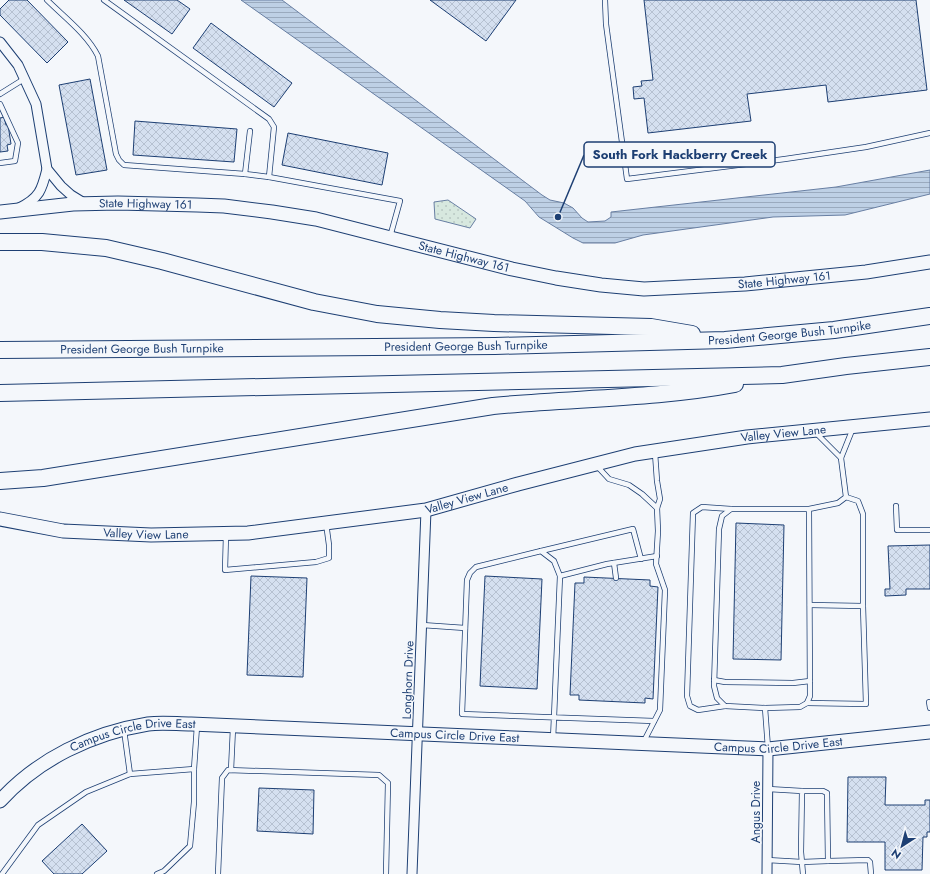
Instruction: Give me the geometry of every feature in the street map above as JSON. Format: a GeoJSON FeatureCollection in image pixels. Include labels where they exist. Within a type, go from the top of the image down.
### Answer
{"type":"FeatureCollection","features":[{"type":"Feature","properties":{"kind":"highway"},"geometry":{"type":"LineString","coordinates":[[0,242],[77,244],[114,250],[162,261],[314,302],[377,314],[494,323],[651,327],[725,340]]}},
{"type":"Feature","properties":{"kind":"highway","name":"President George Bush Turnpike"},"geometry":{"type":"LineString","coordinates":[[0,350],[496,346],[725,340],[834,330],[930,316]]}},
{"type":"Feature","properties":{"kind":"highway"},"geometry":{"type":"LineString","coordinates":[[0,481],[43,478],[493,406],[540,401],[700,391],[846,366],[930,357]]}},
{"type":"Feature","properties":{"kind":"highway"},"geometry":{"type":"LineString","coordinates":[[0,393],[782,376]]}},
{"type":"Feature","properties":{"kind":"main road","name":"State Highway 161"},"geometry":{"type":"LineString","coordinates":[[0,212],[86,204],[171,203],[224,206],[316,219],[449,254],[542,275],[601,285],[644,288],[745,284],[866,272],[930,262]]}},
{"type":"Feature","properties":{"kind":"main road","name":"Valley View Lane"},"geometry":{"type":"LineString","coordinates":[[0,519],[63,531],[151,535],[248,532],[426,510],[518,484],[635,454],[747,437],[930,419]]}},
{"type":"Feature","properties":{"kind":"main road","name":"Campus Circle Drive East"},"geometry":{"type":"LineString","coordinates":[[0,801],[10,790],[59,754],[89,739],[124,729],[150,724],[197,724],[768,750],[930,732]]}},
{"type":"Feature","properties":{"kind":"street"},"geometry":{"type":"LineString","coordinates":[[0,42],[18,65],[36,104],[47,169],[42,189],[39,193],[30,202],[14,210]]}},
{"type":"Feature","properties":{"kind":"street"},"geometry":{"type":"LineString","coordinates":[[47,169],[61,186],[71,195],[86,204]]}},
{"type":"Feature","properties":{"kind":"street","name":"Longhorn Drive"},"geometry":{"type":"LineString","coordinates":[[412,874],[426,510]]}},
{"type":"Feature","properties":{"kind":"street","name":"Angus Drive"},"geometry":{"type":"LineString","coordinates":[[767,874],[768,750]]}},
{"type":"Feature","properties":{"kind":"lane"},"geometry":{"type":"LineString","coordinates":[[47,0],[84,36],[94,48],[98,56],[116,154],[124,165],[269,177],[400,201],[389,238]]}},
{"type":"Feature","properties":{"kind":"lane"},"geometry":{"type":"LineString","coordinates":[[104,0],[269,119],[274,126],[269,177]]}},
{"type":"Feature","properties":{"kind":"lane"},"geometry":{"type":"LineString","coordinates":[[605,0],[606,24],[628,179],[866,147],[930,133]]}},
{"type":"Feature","properties":{"kind":"lane"},"geometry":{"type":"LineString","coordinates":[[0,94],[24,79]]}},
{"type":"Feature","properties":{"kind":"lane"},"geometry":{"type":"LineString","coordinates":[[0,104],[18,143],[15,161],[0,163]]}},
{"type":"Feature","properties":{"kind":"lane"},"geometry":{"type":"LineString","coordinates":[[245,174],[250,131]]}},
{"type":"Feature","properties":{"kind":"lane"},"geometry":{"type":"LineString","coordinates":[[846,497],[841,458],[854,427]]}},
{"type":"Feature","properties":{"kind":"lane"},"geometry":{"type":"LineString","coordinates":[[814,431],[841,458]]}},
{"type":"Feature","properties":{"kind":"lane"},"geometry":{"type":"LineString","coordinates":[[642,744],[660,710],[664,590],[656,564],[658,531],[656,508],[660,500],[655,451]]}},
{"type":"Feature","properties":{"kind":"lane"},"geometry":{"type":"LineString","coordinates":[[595,464],[609,479],[629,484],[656,508]]}},
{"type":"Feature","properties":{"kind":"lane"},"geometry":{"type":"LineString","coordinates":[[846,497],[858,501],[863,514],[863,606],[866,704],[807,703],[800,707],[765,708],[725,706],[698,710],[690,706],[686,696],[693,513],[702,506],[730,508],[809,509],[838,503],[846,497]]}},
{"type":"Feature","properties":{"kind":"lane"},"geometry":{"type":"LineString","coordinates":[[896,506],[897,530],[930,530]]}},
{"type":"Feature","properties":{"kind":"lane"},"geometry":{"type":"LineString","coordinates":[[725,706],[717,698],[714,680],[719,529],[722,516],[730,508]]}},
{"type":"Feature","properties":{"kind":"lane"},"geometry":{"type":"LineString","coordinates":[[807,703],[810,696],[809,509]]}},
{"type":"Feature","properties":{"kind":"lane"},"geometry":{"type":"LineString","coordinates":[[226,533],[225,570],[316,562],[329,558],[326,523]]}},
{"type":"Feature","properties":{"kind":"lane"},"geometry":{"type":"LineString","coordinates":[[641,558],[633,529],[476,567],[470,573],[467,580],[462,714],[654,721]]}},
{"type":"Feature","properties":{"kind":"lane"},"geometry":{"type":"LineString","coordinates":[[541,551],[554,561],[560,576],[553,740]]}},
{"type":"Feature","properties":{"kind":"lane"},"geometry":{"type":"LineString","coordinates":[[560,576],[614,563],[657,556]]}},
{"type":"Feature","properties":{"kind":"lane"},"geometry":{"type":"LineString","coordinates":[[614,563],[616,578]]}},
{"type":"Feature","properties":{"kind":"lane"},"geometry":{"type":"LineString","coordinates":[[810,605],[863,606]]}},
{"type":"Feature","properties":{"kind":"lane"},"geometry":{"type":"LineString","coordinates":[[422,625],[465,628]]}},
{"type":"Feature","properties":{"kind":"lane"},"geometry":{"type":"LineString","coordinates":[[714,680],[725,682],[793,683],[810,681]]}},
{"type":"Feature","properties":{"kind":"lane"},"geometry":{"type":"LineString","coordinates":[[765,708],[768,750]]}},
{"type":"Feature","properties":{"kind":"lane"},"geometry":{"type":"LineString","coordinates":[[157,874],[164,871],[190,846],[194,802],[194,769],[197,724]]}},
{"type":"Feature","properties":{"kind":"lane"},"geometry":{"type":"LineString","coordinates":[[231,770],[233,726]]}},
{"type":"Feature","properties":{"kind":"lane"},"geometry":{"type":"LineString","coordinates":[[124,729],[130,774]]}},
{"type":"Feature","properties":{"kind":"lane"},"geometry":{"type":"LineString","coordinates":[[2,874],[38,825],[86,792],[130,774],[194,769]]}},
{"type":"Feature","properties":{"kind":"lane"},"geometry":{"type":"LineString","coordinates":[[218,874],[222,778],[228,770],[379,776],[388,783],[386,874]]}},
{"type":"Feature","properties":{"kind":"lane"},"geometry":{"type":"LineString","coordinates":[[768,789],[823,791],[826,794],[828,861]]}},
{"type":"Feature","properties":{"kind":"lane"},"geometry":{"type":"LineString","coordinates":[[802,791],[803,874]]}},
{"type":"Feature","properties":{"kind":"lane"},"geometry":{"type":"LineString","coordinates":[[767,860],[802,862],[868,860],[870,862],[871,874]]}},
{"type":"Feature","properties":{"kind":"shaded area"},"geometry":{"type":"Polygon","coordinates":[[[448,200],[476,219],[470,228],[435,219],[434,202],[448,200]]]}},
{"type":"Feature","properties":{"kind":"water"},"geometry":{"type":"Polygon","coordinates":[[[241,0],[282,0],[542,195],[550,200],[564,203],[573,208],[588,222],[605,221],[611,217],[611,212],[836,187],[930,170],[930,194],[845,215],[773,217],[643,235],[615,243],[583,243],[539,217],[525,201],[241,0]]]}},
{"type":"Feature","properties":{"kind":"building"},"geometry":{"type":"Polygon","coordinates":[[[9,0],[27,0],[68,42],[47,63],[0,15],[0,9],[9,0]]]}},
{"type":"Feature","properties":{"kind":"building"},"geometry":{"type":"Polygon","coordinates":[[[124,0],[177,0],[190,9],[172,34],[124,0]]]}},
{"type":"Feature","properties":{"kind":"building"},"geometry":{"type":"Polygon","coordinates":[[[430,0],[516,0],[486,41],[430,0]]]}},
{"type":"Feature","properties":{"kind":"building"},"geometry":{"type":"Polygon","coordinates":[[[644,0],[916,0],[927,90],[828,102],[826,85],[747,94],[751,121],[648,133],[644,98],[634,99],[633,87],[642,86],[641,81],[653,80],[644,0]]]}},
{"type":"Feature","properties":{"kind":"building"},"geometry":{"type":"Polygon","coordinates":[[[211,23],[292,83],[274,107],[193,48],[211,23]]]}},
{"type":"Feature","properties":{"kind":"building"},"geometry":{"type":"Polygon","coordinates":[[[90,79],[107,170],[76,175],[59,85],[90,79]]]}},
{"type":"Feature","properties":{"kind":"building"},"geometry":{"type":"Polygon","coordinates":[[[4,117],[6,125],[8,125],[11,144],[7,145],[8,151],[0,152],[0,118],[4,117]]]}},
{"type":"Feature","properties":{"kind":"building"},"geometry":{"type":"Polygon","coordinates":[[[135,121],[237,129],[234,162],[133,155],[135,121]]]}},
{"type":"Feature","properties":{"kind":"building"},"geometry":{"type":"Polygon","coordinates":[[[288,133],[388,153],[382,185],[282,165],[288,133]]]}},
{"type":"Feature","properties":{"kind":"building"},"geometry":{"type":"Polygon","coordinates":[[[736,523],[784,525],[781,660],[733,659],[736,523]]]}},
{"type":"Feature","properties":{"kind":"building"},"geometry":{"type":"Polygon","coordinates":[[[930,545],[930,589],[906,589],[906,595],[885,596],[885,589],[890,589],[888,546],[930,545]]]}},
{"type":"Feature","properties":{"kind":"building"},"geometry":{"type":"Polygon","coordinates":[[[251,576],[307,578],[303,677],[247,675],[251,576]]]}},
{"type":"Feature","properties":{"kind":"building"},"geometry":{"type":"Polygon","coordinates":[[[485,576],[542,579],[537,689],[480,686],[485,576]]]}},
{"type":"Feature","properties":{"kind":"building"},"geometry":{"type":"Polygon","coordinates":[[[584,577],[650,580],[650,586],[658,587],[653,699],[645,698],[645,703],[579,700],[579,695],[570,695],[575,583],[584,583],[584,577]]]}},
{"type":"Feature","properties":{"kind":"building"},"geometry":{"type":"Polygon","coordinates":[[[848,777],[886,777],[885,805],[925,805],[925,800],[930,800],[930,832],[927,832],[927,837],[923,837],[922,870],[885,870],[885,842],[847,842],[848,777]]]}},
{"type":"Feature","properties":{"kind":"building"},"geometry":{"type":"Polygon","coordinates":[[[259,788],[314,790],[313,834],[257,831],[259,788]]]}},
{"type":"Feature","properties":{"kind":"building"},"geometry":{"type":"Polygon","coordinates":[[[82,824],[107,851],[82,874],[54,874],[42,861],[82,824]]]}},
{"type":"Feature","properties":{"kind":"place","name":"South Fork Hackberry Creek"},"geometry":{"type":"Point","coordinates":[558,217]}}]}
